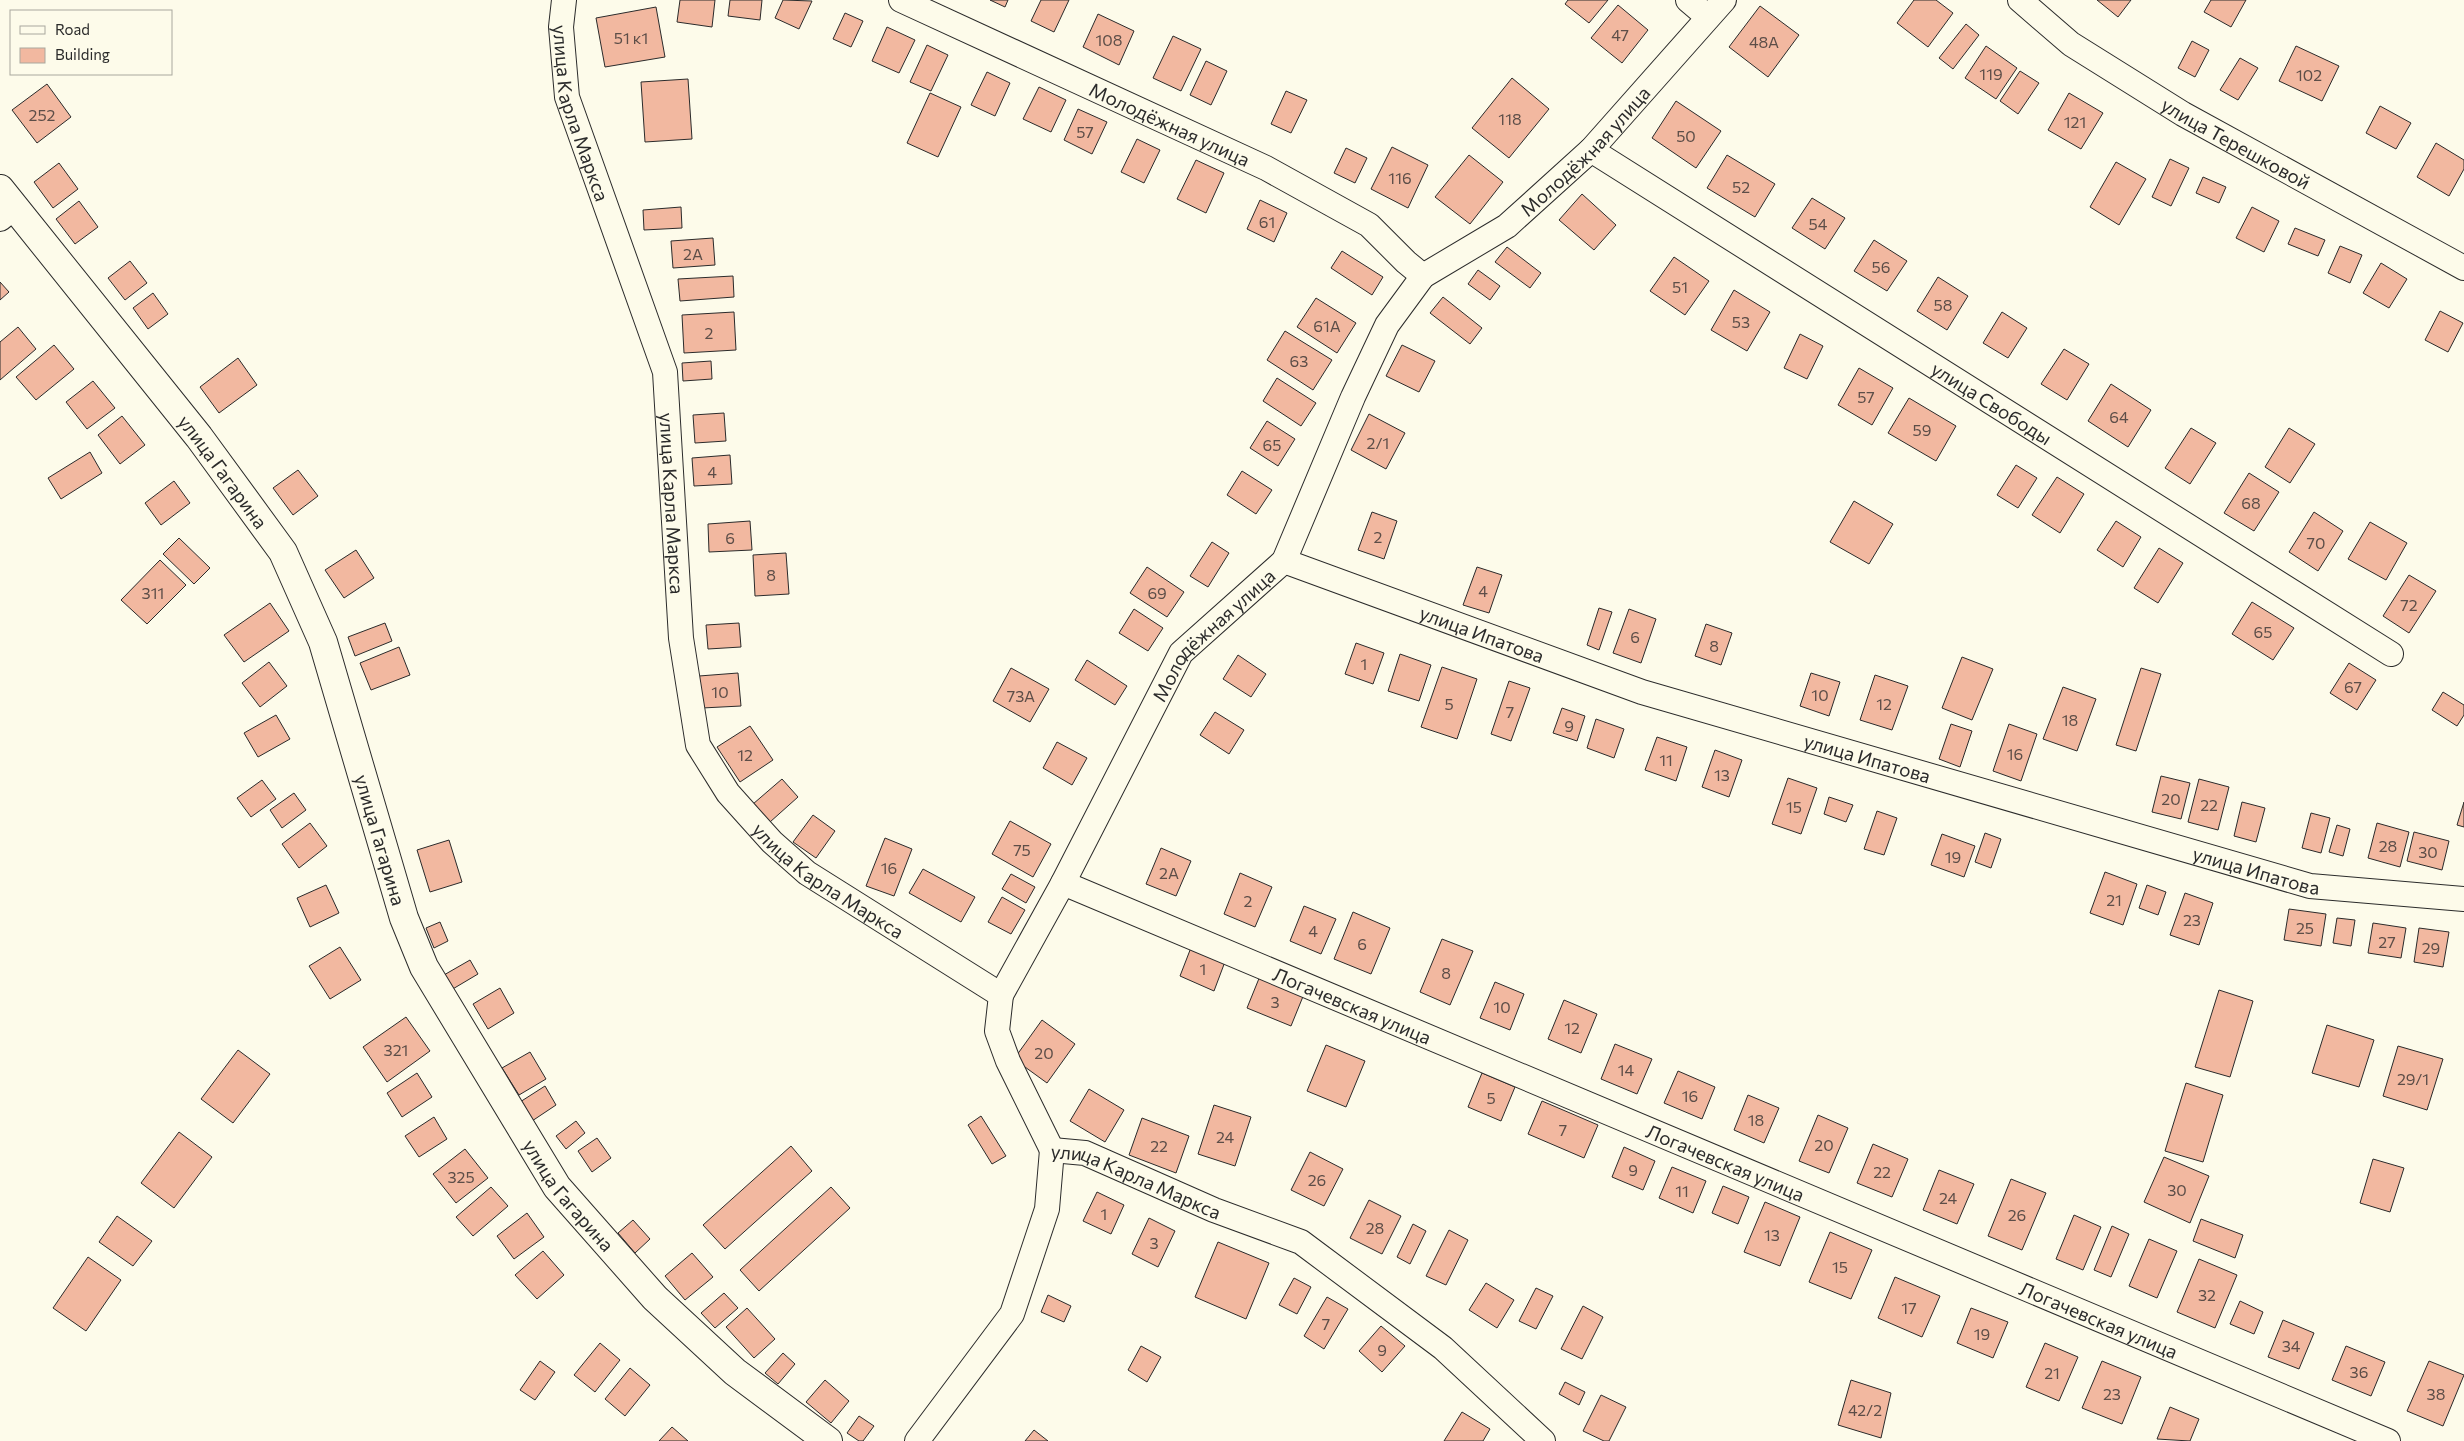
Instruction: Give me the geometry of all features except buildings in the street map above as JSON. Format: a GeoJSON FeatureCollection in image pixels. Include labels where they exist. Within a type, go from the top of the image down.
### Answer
{"type":"FeatureCollection","features":[{"type":"Feature","properties":{"kind":"main road","name":"улица Гагарина"},"geometry":{"type":"LineString","coordinates":[[5,205],[199,436],[283,552],[323,642],[404,918],[424,967],[557,1187],[655,1298],[736,1372],[828,1441]]}},
{"type":"Feature","properties":{"kind":"street","name":"улица Карла Маркса"},"geometry":{"type":"LineString","coordinates":[[564,0],[561,27],[567,97],[665,372],[681,638],[698,745],[728,793],[772,842],[807,873],[1001,996],[997,1031],[1008,1061],[1052,1150],[1085,1153],[1214,1210],[1300,1242],[1443,1348],[1543,1441]]}},
{"type":"Feature","properties":{"kind":"street","name":"Молодёжная улица"},"geometry":{"type":"LineString","coordinates":[[901,0],[1266,168],[1368,226],[1423,276]]}},
{"type":"Feature","properties":{"kind":"street"},"geometry":{"type":"LineString","coordinates":[[1688,0],[1708,17]]}},
{"type":"Feature","properties":{"kind":"street","name":"Молодёжная улица"},"geometry":{"type":"LineString","coordinates":[[1001,996],[1063,883],[1181,653],[1284,562],[1353,397],[1387,325],[1423,276],[1507,226],[1591,150],[1724,0]]}},
{"type":"Feature","properties":{"kind":"street","name":"улица Терешковой"},"geometry":{"type":"LineString","coordinates":[[2020,0],[2071,44],[2183,114],[2464,268]]}},
{"type":"Feature","properties":{"kind":"street","name":"улица Свободы"},"geometry":{"type":"LineString","coordinates":[[1591,150],[2391,654]]}},
{"type":"Feature","properties":{"kind":"street","name":"улица Ипатова"},"geometry":{"type":"LineString","coordinates":[[1284,562],[1642,692],[2301,883],[2464,899]]}},
{"type":"Feature","properties":{"kind":"street","name":"Логачевская улица"},"geometry":{"type":"LineString","coordinates":[[1063,883],[2388,1441]]}},
{"type":"Feature","properties":{"kind":"street"},"geometry":{"type":"LineString","coordinates":[[917,1441],[1012,1314],[1047,1209],[1052,1150]]}}]}
